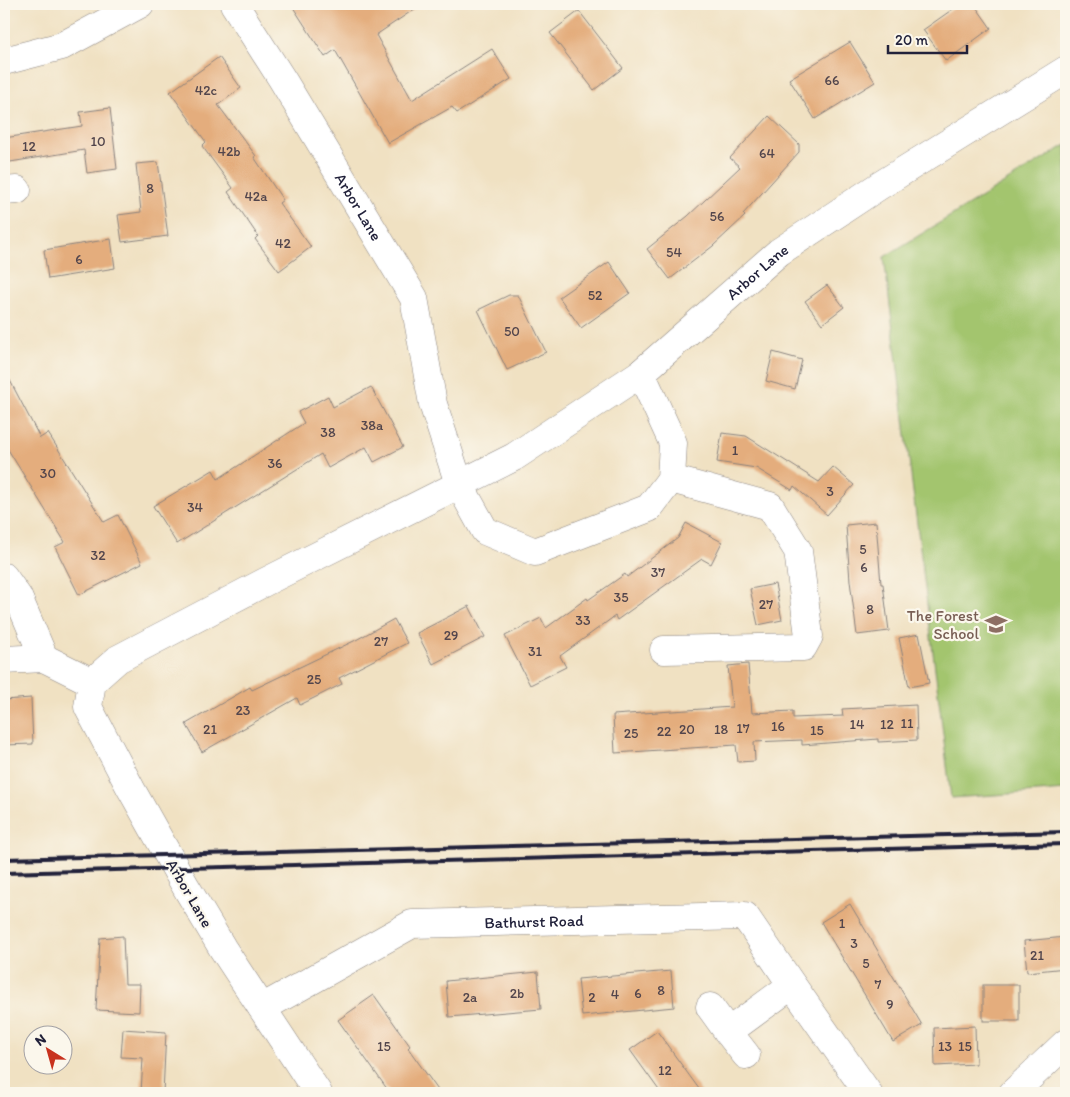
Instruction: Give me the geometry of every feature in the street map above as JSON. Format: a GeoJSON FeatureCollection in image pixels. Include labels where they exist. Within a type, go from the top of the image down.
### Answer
{"type":"FeatureCollection","features":[{"type":"Feature","properties":{"kind":"street"},"geometry":{"type":"LineString","coordinates":[[4,61],[62,46],[140,4]]}},
{"type":"Feature","properties":{"kind":"street","name":"Arbor Lane"},"geometry":{"type":"LineString","coordinates":[[234,4],[282,79],[414,298],[433,404],[459,484]]}},
{"type":"Feature","properties":{"kind":"street","name":"Arbor Lane"},"geometry":{"type":"LineString","coordinates":[[318,1093],[223,949],[186,888],[131,789],[88,707],[92,682],[118,658],[459,484],[514,458],[641,373],[779,252],[879,186],[1066,70]]}},
{"type":"Feature","properties":{"kind":"street"},"geometry":{"type":"LineString","coordinates":[[459,484],[485,531],[535,552],[649,508],[671,479],[673,443],[641,373]]}},
{"type":"Feature","properties":{"kind":"street"},"geometry":{"type":"LineString","coordinates":[[664,650],[803,647],[809,636],[798,551],[770,506],[671,479]]}},
{"type":"Feature","properties":{"kind":"street"},"geometry":{"type":"LineString","coordinates":[[4,577],[18,597],[44,658]]}},
{"type":"Feature","properties":{"kind":"street"},"geometry":{"type":"LineString","coordinates":[[4,660],[44,658],[92,682]]}},
{"type":"Feature","properties":{"kind":"street","name":"Bathurst Road"},"geometry":{"type":"LineString","coordinates":[[262,1008],[412,924],[745,916],[868,1093]]}},
{"type":"Feature","properties":{"kind":"street"},"geometry":{"type":"LineString","coordinates":[[728,1032],[792,985]]}},
{"type":"Feature","properties":{"kind":"street"},"geometry":{"type":"LineString","coordinates":[[710,1007],[746,1055]]}},
{"type":"Feature","properties":{"kind":"street"},"geometry":{"type":"LineString","coordinates":[[1013,1093],[1066,1043]]}},
{"type":"Feature","properties":{"kind":"green space","name":"The Forest School"},"geometry":{"type":"Polygon","coordinates":[[[1066,145],[1066,790],[951,798],[884,257],[1066,145]]]}},
{"type":"Feature","properties":{"kind":"building"},"geometry":{"type":"Polygon","coordinates":[[[291,4],[422,4],[376,35],[412,100],[492,49],[511,79],[457,113],[452,107],[388,143],[335,50],[325,57],[291,4]]]}},
{"type":"Feature","properties":{"kind":"building"},"geometry":{"type":"Polygon","coordinates":[[[960,4],[974,4],[991,28],[946,61],[923,30],[960,4]]]}},
{"type":"Feature","properties":{"kind":"building"},"geometry":{"type":"Polygon","coordinates":[[[579,11],[623,68],[594,90],[550,33],[579,11]]]}},
{"type":"Feature","properties":{"kind":"building"},"geometry":{"type":"Polygon","coordinates":[[[850,42],[875,82],[815,119],[789,79],[850,42]]]}},
{"type":"Feature","properties":{"kind":"building"},"geometry":{"type":"Polygon","coordinates":[[[219,57],[241,88],[218,105],[256,156],[254,157],[283,200],[279,203],[311,247],[279,271],[255,239],[258,236],[228,192],[233,188],[202,146],[206,142],[170,92],[219,57]]]}},
{"type":"Feature","properties":{"kind":"building"},"geometry":{"type":"Polygon","coordinates":[[[110,108],[117,169],[87,173],[84,150],[4,163],[4,138],[82,126],[80,112],[110,108]]]}},
{"type":"Feature","properties":{"kind":"building"},"geometry":{"type":"Polygon","coordinates":[[[769,116],[799,144],[799,152],[743,214],[745,216],[713,246],[670,279],[647,249],[688,216],[740,167],[730,158],[769,116]]]}},
{"type":"Feature","properties":{"kind":"building"},"geometry":{"type":"Polygon","coordinates":[[[158,162],[168,236],[122,242],[118,215],[141,212],[136,164],[158,162]]]}},
{"type":"Feature","properties":{"kind":"building"},"geometry":{"type":"Polygon","coordinates":[[[111,239],[115,268],[48,279],[44,250],[111,239]]]}},
{"type":"Feature","properties":{"kind":"building"},"geometry":{"type":"Polygon","coordinates":[[[609,262],[630,293],[581,328],[559,297],[609,262]]]}},
{"type":"Feature","properties":{"kind":"building"},"geometry":{"type":"Polygon","coordinates":[[[827,285],[844,307],[822,324],[805,301],[827,285]]]}},
{"type":"Feature","properties":{"kind":"building"},"geometry":{"type":"Polygon","coordinates":[[[509,295],[518,295],[546,352],[507,370],[478,310],[509,295]]]}},
{"type":"Feature","properties":{"kind":"building"},"geometry":{"type":"Polygon","coordinates":[[[773,352],[802,360],[795,389],[766,381],[773,352]]]}},
{"type":"Feature","properties":{"kind":"building"},"geometry":{"type":"Polygon","coordinates":[[[4,369],[40,438],[48,433],[104,522],[118,515],[142,563],[79,595],[55,547],[65,542],[4,443],[4,369]]]}},
{"type":"Feature","properties":{"kind":"building"},"geometry":{"type":"Polygon","coordinates":[[[371,387],[403,447],[374,462],[366,447],[328,468],[321,454],[177,544],[153,506],[213,470],[218,479],[304,423],[298,412],[328,396],[333,407],[371,387]]]}},
{"type":"Feature","properties":{"kind":"building"},"geometry":{"type":"Polygon","coordinates":[[[722,433],[746,436],[819,482],[833,467],[854,485],[827,515],[794,486],[792,490],[756,468],[717,462],[722,433]]]}},
{"type":"Feature","properties":{"kind":"building"},"geometry":{"type":"Polygon","coordinates":[[[876,522],[881,584],[883,584],[889,631],[857,635],[850,581],[846,525],[876,522]]]}},
{"type":"Feature","properties":{"kind":"building"},"geometry":{"type":"Polygon","coordinates":[[[686,523],[722,542],[711,564],[702,559],[617,620],[615,616],[560,656],[566,667],[530,685],[505,636],[541,618],[546,628],[587,598],[588,600],[625,574],[627,577],[678,538],[686,523]]]}},
{"type":"Feature","properties":{"kind":"building"},"geometry":{"type":"Polygon","coordinates":[[[775,584],[782,620],[758,625],[750,589],[775,584]]]}},
{"type":"Feature","properties":{"kind":"building"},"geometry":{"type":"Polygon","coordinates":[[[469,606],[485,637],[433,664],[417,633],[469,606]]]}},
{"type":"Feature","properties":{"kind":"building"},"geometry":{"type":"Polygon","coordinates":[[[394,619],[407,643],[339,678],[342,684],[300,705],[297,698],[202,752],[186,724],[250,687],[252,690],[356,640],[394,619]]]}},
{"type":"Feature","properties":{"kind":"building"},"geometry":{"type":"Polygon","coordinates":[[[919,634],[929,683],[909,687],[899,638],[919,634]]]}},
{"type":"Feature","properties":{"kind":"building"},"geometry":{"type":"Polygon","coordinates":[[[748,664],[752,713],[793,711],[793,718],[843,716],[842,709],[916,705],[917,740],[878,742],[878,739],[802,745],[802,740],[754,742],[755,761],[738,762],[736,745],[615,753],[613,715],[732,707],[728,666],[748,664]]]}},
{"type":"Feature","properties":{"kind":"building"},"geometry":{"type":"Polygon","coordinates":[[[31,698],[33,744],[4,745],[4,700],[31,698]]]}},
{"type":"Feature","properties":{"kind":"building"},"geometry":{"type":"Polygon","coordinates":[[[850,904],[922,1025],[893,1042],[821,922],[850,904]]]}},
{"type":"Feature","properties":{"kind":"building"},"geometry":{"type":"Polygon","coordinates":[[[123,936],[125,984],[140,984],[139,1012],[96,1010],[100,938],[123,936]]]}},
{"type":"Feature","properties":{"kind":"building"},"geometry":{"type":"Polygon","coordinates":[[[1066,937],[1066,968],[1027,972],[1024,941],[1066,937]]]}},
{"type":"Feature","properties":{"kind":"building"},"geometry":{"type":"Polygon","coordinates":[[[671,971],[674,1007],[582,1016],[578,979],[671,971]]]}},
{"type":"Feature","properties":{"kind":"building"},"geometry":{"type":"Polygon","coordinates":[[[538,972],[541,1009],[449,1017],[446,981],[538,972]]]}},
{"type":"Feature","properties":{"kind":"building"},"geometry":{"type":"Polygon","coordinates":[[[983,985],[1019,985],[1019,1021],[983,1021],[983,985]]]}},
{"type":"Feature","properties":{"kind":"building"},"geometry":{"type":"Polygon","coordinates":[[[374,995],[440,1093],[390,1093],[338,1020],[374,995]]]}},
{"type":"Feature","properties":{"kind":"building"},"geometry":{"type":"Polygon","coordinates":[[[975,1026],[976,1064],[935,1066],[934,1028],[975,1026]]]}},
{"type":"Feature","properties":{"kind":"building"},"geometry":{"type":"Polygon","coordinates":[[[123,1029],[166,1032],[163,1093],[141,1093],[143,1058],[121,1057],[123,1029]]]}},
{"type":"Feature","properties":{"kind":"building"},"geometry":{"type":"Polygon","coordinates":[[[657,1031],[702,1093],[661,1093],[630,1050],[657,1031]]]}},
{"type":"Feature","properties":{"kind":"railway"},"geometry":{"type":"LineString","coordinates":[[4,859],[1066,832]]}},
{"type":"Feature","properties":{"kind":"railway"},"geometry":{"type":"LineString","coordinates":[[4,873],[1066,844]]}},
{"type":"Feature","properties":{"kind":"place","name":"The Forest School"},"geometry":{"type":"Point","coordinates":[996,624]}}]}
